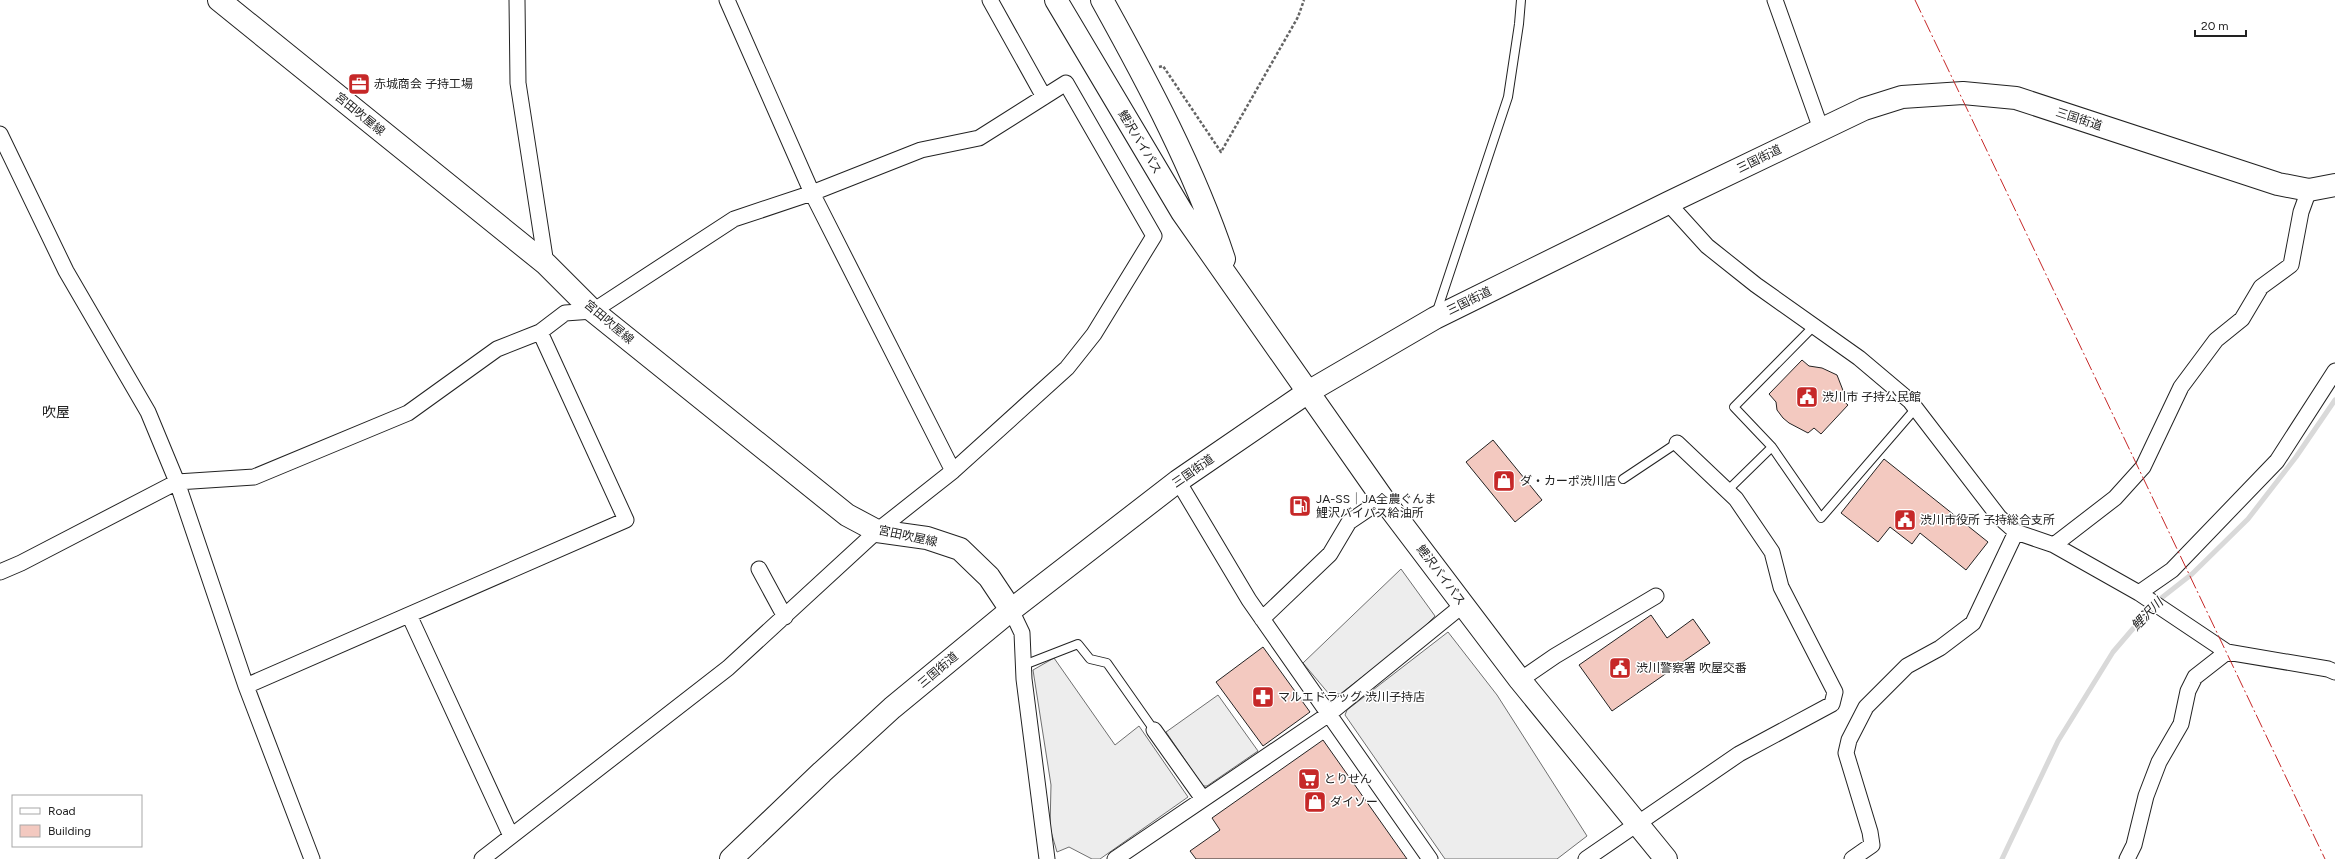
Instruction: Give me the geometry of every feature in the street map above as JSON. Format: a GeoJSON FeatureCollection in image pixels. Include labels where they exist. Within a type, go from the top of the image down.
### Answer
{"type":"FeatureCollection","features":[{"type":"Feature","properties":{"kind":"main road","name":"宮田吹屋線"},"geometry":{"type":"LineString","coordinates":[[219,0],[546,264],[593,311],[847,516],[877,531],[927,538],[960,549],[989,577],[1010,610]]}},
{"type":"Feature","properties":{"kind":"main road","name":"鯉沢バイパス"},"geometry":{"type":"LineString","coordinates":[[1056,0],[1182,212],[1231,279],[1308,392],[1384,499],[1520,680],[1666,859]]}},
{"type":"Feature","properties":{"kind":"main road","name":"鯉沢バイパス"},"geometry":{"type":"LineString","coordinates":[[1102,0],[1140,70],[1209,214],[1231,279]]}},
{"type":"Feature","properties":{"kind":"main road","name":"三国街道"},"geometry":{"type":"LineString","coordinates":[[732,859],[822,772],[892,708],[1010,610],[1178,481],[1308,392],[1434,318],[1864,109],[1902,97],[1963,93],[2016,98],[2265,180],[2309,190],[2335,185]]}},
{"type":"Feature","properties":{"kind":"street"},"geometry":{"type":"LineString","coordinates":[[517,0],[518,83],[546,264]]}},
{"type":"Feature","properties":{"kind":"street"},"geometry":{"type":"LineString","coordinates":[[727,0],[812,194],[953,471]]}},
{"type":"Feature","properties":{"kind":"street"},"geometry":{"type":"LineString","coordinates":[[990,0],[1044,97]]}},
{"type":"Feature","properties":{"kind":"street"},"geometry":{"type":"LineString","coordinates":[[1775,0],[1821,129]]}},
{"type":"Feature","properties":{"kind":"street"},"geometry":{"type":"LineString","coordinates":[[0,572],[21,563],[177,482],[254,477],[408,413],[497,349],[540,332],[565,313],[593,311],[734,218],[812,194],[920,150],[979,138],[1066,83],[1154,236],[1094,334],[1067,368],[953,471],[877,531],[728,668],[482,859]]}},
{"type":"Feature","properties":{"kind":"street"},"geometry":{"type":"LineString","coordinates":[[0,134],[66,271],[148,412],[177,482],[246,686],[312,859]]}},
{"type":"Feature","properties":{"kind":"street"},"geometry":{"type":"LineString","coordinates":[[2054,545],[2115,498],[2143,466],[2181,387],[2216,340],[2242,319],[2261,287],[2291,265],[2301,212],[2309,190]]}},
{"type":"Feature","properties":{"kind":"street"},"geometry":{"type":"LineString","coordinates":[[1668,203],[1707,246],[1756,285],[1859,358],[1910,401],[1999,517],[2016,532],[2054,545],[2142,595],[2227,652],[2328,669],[2335,672]]}},
{"type":"Feature","properties":{"kind":"street"},"geometry":{"type":"LineString","coordinates":[[246,686],[626,520],[540,332]]}},
{"type":"Feature","properties":{"kind":"street"},"geometry":{"type":"LineString","coordinates":[[2142,595],[2172,570],[2277,461],[2335,371]]}},
{"type":"Feature","properties":{"kind":"street"},"geometry":{"type":"LineString","coordinates":[[1586,859],[1740,754],[1832,704],[1835,692],[1781,587],[1772,552],[1736,500],[1677,443]]}},
{"type":"Feature","properties":{"kind":"street"},"geometry":{"type":"LineString","coordinates":[[1178,481],[1262,619],[1430,859]]}},
{"type":"Feature","properties":{"kind":"street"},"geometry":{"type":"LineString","coordinates":[[1262,619],[1330,554],[1349,522],[1384,499]]}},
{"type":"Feature","properties":{"kind":"street"},"geometry":{"type":"LineString","coordinates":[[1852,859],[1872,845],[1870,832],[1846,753],[1849,740],[1866,706],[1907,666],[1940,648],[1973,623],[2016,532]]}},
{"type":"Feature","properties":{"kind":"street"},"geometry":{"type":"LineString","coordinates":[[759,569],[785,617]]}},
{"type":"Feature","properties":{"kind":"street"},"geometry":{"type":"LineString","coordinates":[[1520,680],[1555,656],[1656,596]]}},
{"type":"Feature","properties":{"kind":"street"},"geometry":{"type":"LineString","coordinates":[[1115,859],[1329,714],[1463,604]]}},
{"type":"Feature","properties":{"kind":"street"},"geometry":{"type":"LineString","coordinates":[[1010,610],[1022,633],[1024,665],[1047,859]]}},
{"type":"Feature","properties":{"kind":"street"},"geometry":{"type":"LineString","coordinates":[[409,615],[511,836]]}},
{"type":"Feature","properties":{"kind":"street"},"geometry":{"type":"LineString","coordinates":[[2127,859],[2134,845],[2146,796],[2159,762],[2181,724],[2188,692],[2192,682],[2195,677],[2227,652]]}},
{"type":"Feature","properties":{"kind":"street"},"geometry":{"type":"LineString","coordinates":[[1154,730],[1203,799]]}},
{"type":"Feature","properties":{"kind":"lane"},"geometry":{"type":"LineString","coordinates":[[1434,318],[1508,97],[1519,24],[1520,0]]}},
{"type":"Feature","properties":{"kind":"lane"},"geometry":{"type":"LineString","coordinates":[[1814,326],[1734,407],[1772,447],[1821,518],[1916,408]]}},
{"type":"Feature","properties":{"kind":"lane"},"geometry":{"type":"LineString","coordinates":[[1623,479],[1677,443]]}},
{"type":"Feature","properties":{"kind":"lane"},"geometry":{"type":"LineString","coordinates":[[1727,491],[1772,447]]}},
{"type":"Feature","properties":{"kind":"lane"},"geometry":{"type":"LineString","coordinates":[[1024,665],[1078,644],[1090,659],[1107,663],[1154,730]]}},
{"type":"Feature","properties":{"kind":"path"},"geometry":{"type":"LineString","coordinates":[[1140,70],[1163,66],[1221,152],[1298,17],[1304,0]]}},
{"type":"Feature","properties":{"kind":"shaded area"},"geometry":{"type":"Polygon","coordinates":[[[1401,569],[1435,616],[1413,638],[1340,694],[1329,694],[1303,663],[1401,569]]]}},
{"type":"Feature","properties":{"kind":"shaded area"},"geometry":{"type":"Polygon","coordinates":[[[1448,632],[1497,695],[1587,836],[1557,859],[1445,859],[1345,715],[1347,710],[1448,632]]]}},
{"type":"Feature","properties":{"kind":"shaded area"},"geometry":{"type":"Polygon","coordinates":[[[1054,658],[1115,745],[1139,726],[1188,797],[1100,859],[1092,859],[1069,847],[1057,852],[1050,828],[1051,785],[1033,670],[1054,658]]]}},
{"type":"Feature","properties":{"kind":"shaded area"},"geometry":{"type":"Polygon","coordinates":[[[1218,695],[1258,751],[1207,786],[1203,786],[1166,732],[1218,695]]]}},
{"type":"Feature","properties":{"kind":"building","name":"渋川市 子持公民館"},"geometry":{"type":"Polygon","coordinates":[[[1802,360],[1809,366],[1822,368],[1837,375],[1844,393],[1841,399],[1848,405],[1821,434],[1814,428],[1808,433],[1789,423],[1777,410],[1776,402],[1769,394],[1802,360]]]}},
{"type":"Feature","properties":{"kind":"building","name":"ダ・カーポ渋川店"},"geometry":{"type":"Polygon","coordinates":[[[1493,440],[1542,500],[1515,522],[1466,462],[1493,440]]]}},
{"type":"Feature","properties":{"kind":"building","name":"渋川市役所 子持総合支所"},"geometry":{"type":"Polygon","coordinates":[[[1884,459],[1988,542],[1966,570],[1920,533],[1912,544],[1890,527],[1878,542],[1841,513],[1884,459]]]}},
{"type":"Feature","properties":{"kind":"building"},"geometry":{"type":"Polygon","coordinates":[[[1651,615],[1667,638],[1693,619],[1710,643],[1612,711],[1579,665],[1651,615]]]}},
{"type":"Feature","properties":{"kind":"building","name":"マルエドラッグ 渋川子持店"},"geometry":{"type":"Polygon","coordinates":[[[1263,647],[1310,712],[1263,746],[1216,682],[1263,647]]]}},
{"type":"Feature","properties":{"kind":"building","name":"とりせん"},"geometry":{"type":"Polygon","coordinates":[[[1323,740],[1407,859],[1196,859],[1190,851],[1220,830],[1212,818],[1323,740]]]}},
{"type":"Feature","properties":{"kind":"waterway","name":"鯉沢川"},"geometry":{"type":"LineString","coordinates":[[2002,859],[2058,741],[2113,652],[2155,603],[2192,574],[2248,519],[2296,457],[2335,400]]}},
{"type":"Feature","properties":{"kind":"power"},"geometry":{"type":"LineString","coordinates":[[1915,0],[2325,859]]}},
{"type":"Feature","properties":{"kind":"place","name":"赤城商会 子持工場"},"geometry":{"type":"Point","coordinates":[359,84]}},
{"type":"Feature","properties":{"kind":"place","name":"渋川市 子持公民館"},"geometry":{"type":"Point","coordinates":[1807,397]}},
{"type":"Feature","properties":{"kind":"place","name":"ダ・カーポ渋川店"},"geometry":{"type":"Point","coordinates":[1504,481]}},
{"type":"Feature","properties":{"kind":"place","name":"JA-SS｜JA全農ぐんま 鯉沢バイパス給油所"},"geometry":{"type":"Point","coordinates":[1300,506]}},
{"type":"Feature","properties":{"kind":"place","name":"渋川市役所 子持総合支所"},"geometry":{"type":"Point","coordinates":[1905,520]}},
{"type":"Feature","properties":{"kind":"place","name":"渋川警察署 吹屋交番"},"geometry":{"type":"Point","coordinates":[1620,668]}},
{"type":"Feature","properties":{"kind":"place","name":"マルエドラッグ 渋川子持店"},"geometry":{"type":"Point","coordinates":[1263,697]}},
{"type":"Feature","properties":{"kind":"place","name":"とりせん"},"geometry":{"type":"Point","coordinates":[1309,779]}},
{"type":"Feature","properties":{"kind":"place","name":"ダイソー"},"geometry":{"type":"Point","coordinates":[1315,802]}},
{"type":"Feature","properties":{"kind":"district","name":"吹屋"},"geometry":{"type":"Point","coordinates":[56,412]}}]}
